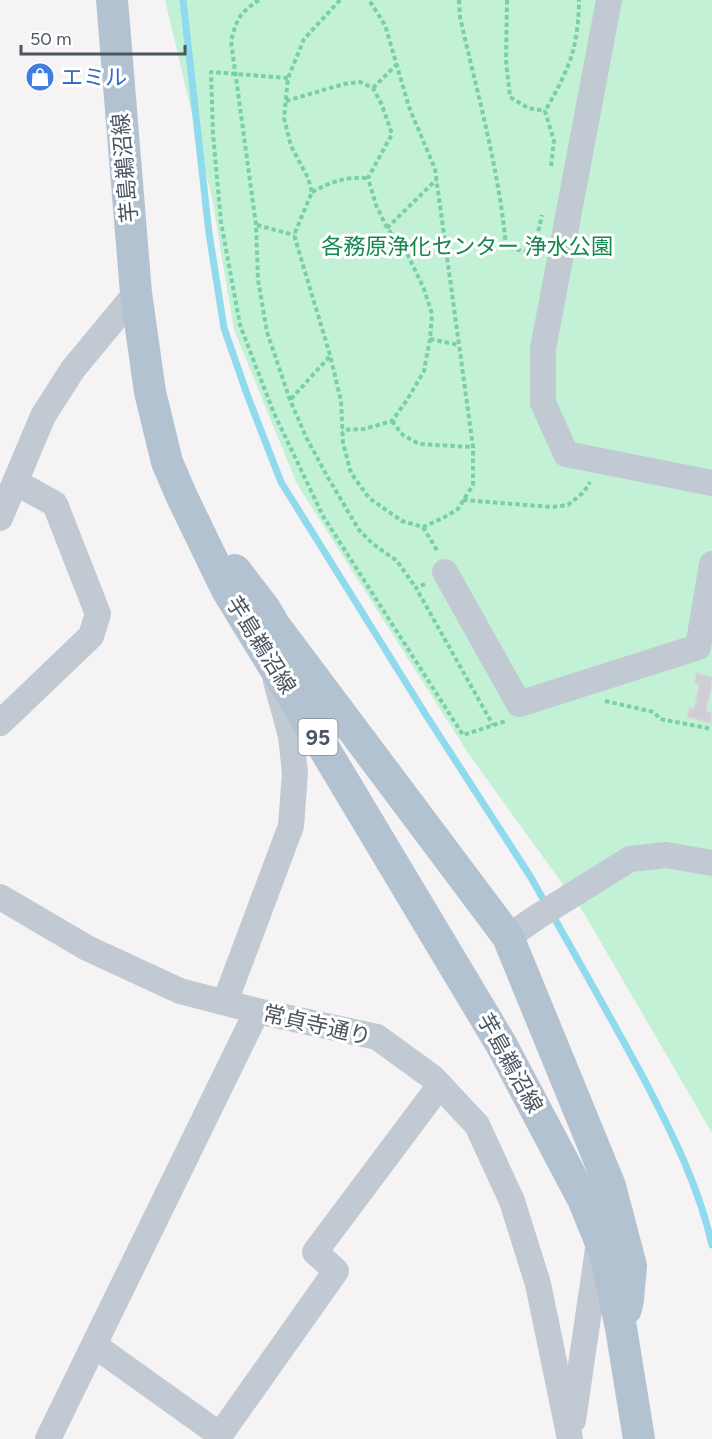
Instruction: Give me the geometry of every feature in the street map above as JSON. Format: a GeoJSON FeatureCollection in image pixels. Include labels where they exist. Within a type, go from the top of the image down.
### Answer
{"type":"FeatureCollection","features":[{"type":"Feature","properties":{"kind":"main road","name":"芋島鵜沼線"},"geometry":{"type":"LineString","coordinates":[[112,0],[136,293],[150,392],[167,462],[227,590],[501,1044],[583,1199],[605,1252],[621,1328],[639,1439]]}},
{"type":"Feature","properties":{"kind":"main road"},"geometry":{"type":"LineString","coordinates":[[182,497],[265,609],[275,626],[508,937],[610,1186],[631,1266],[628,1299],[621,1328]]}},
{"type":"Feature","properties":{"kind":"street"},"geometry":{"type":"LineString","coordinates":[[609,0],[543,349],[543,404],[566,454],[712,483]]}},
{"type":"Feature","properties":{"kind":"street"},"geometry":{"type":"LineString","coordinates":[[0,519],[43,416],[73,369],[136,293]]}},
{"type":"Feature","properties":{"kind":"street"},"geometry":{"type":"LineString","coordinates":[[0,723],[92,636],[98,614],[55,504],[15,482]]}},
{"type":"Feature","properties":{"kind":"street"},"geometry":{"type":"LineString","coordinates":[[445,572],[519,704],[699,647],[712,564]]}},
{"type":"Feature","properties":{"kind":"street"},"geometry":{"type":"LineString","coordinates":[[225,1002],[291,826],[296,773],[291,736],[271,661]]}},
{"type":"Feature","properties":{"kind":"street"},"geometry":{"type":"LineString","coordinates":[[508,937],[630,859],[666,855],[711,858]]}},
{"type":"Feature","properties":{"kind":"street","name":"常貞寺通り"},"geometry":{"type":"LineString","coordinates":[[0,897],[87,948],[180,991],[257,1011],[377,1037],[432,1077],[477,1125],[512,1202],[538,1284],[570,1439]]}},
{"type":"Feature","properties":{"kind":"street"},"geometry":{"type":"LineString","coordinates":[[48,1439],[257,1011]]}},
{"type":"Feature","properties":{"kind":"street"},"geometry":{"type":"LineString","coordinates":[[94,1345],[220,1435],[336,1271],[315,1252],[440,1085]]}},
{"type":"Feature","properties":{"kind":"street"},"geometry":{"type":"LineString","coordinates":[[570,1439],[600,1239]]}},
{"type":"Feature","properties":{"kind":"path"},"geometry":{"type":"LineString","coordinates":[[259,0],[245,9],[236,24],[231,41],[256,225],[258,280],[267,332],[290,400],[322,466],[359,530],[373,544],[397,561],[416,588],[493,725]]}},
{"type":"Feature","properties":{"kind":"path"},"geometry":{"type":"LineString","coordinates":[[340,0],[304,39],[288,78],[284,118],[291,146],[308,178],[312,192],[294,235],[330,355],[341,401],[343,443],[351,473],[369,498],[402,521],[423,527],[458,509],[472,485],[473,447],[435,169],[409,106],[385,25],[369,0]]}},
{"type":"Feature","properties":{"kind":"path"},"geometry":{"type":"LineString","coordinates":[[459,0],[460,17],[489,134],[504,216],[506,247],[537,254],[537,237],[545,205]]}},
{"type":"Feature","properties":{"kind":"path"},"geometry":{"type":"LineString","coordinates":[[507,0],[506,61],[510,97],[528,108],[545,111]]}},
{"type":"Feature","properties":{"kind":"path"},"geometry":{"type":"LineString","coordinates":[[551,173],[554,141],[545,111],[573,52],[579,0]]}},
{"type":"Feature","properties":{"kind":"path"},"geometry":{"type":"LineString","coordinates":[[373,88],[397,64]]}},
{"type":"Feature","properties":{"kind":"path"},"geometry":{"type":"LineString","coordinates":[[288,78],[211,72],[213,134],[221,222],[240,326],[273,411],[323,516],[463,735],[516,718]]}},
{"type":"Feature","properties":{"kind":"path"},"geometry":{"type":"LineString","coordinates":[[286,101],[344,84],[360,82],[373,88],[382,105],[392,134],[368,178],[376,205],[387,228],[406,250],[424,289],[432,315],[424,371],[392,421],[364,429],[342,429]]}},
{"type":"Feature","properties":{"kind":"path"},"geometry":{"type":"LineString","coordinates":[[312,192],[333,181],[352,177],[368,178]]}},
{"type":"Feature","properties":{"kind":"path"},"geometry":{"type":"LineString","coordinates":[[387,228],[436,180]]}},
{"type":"Feature","properties":{"kind":"path"},"geometry":{"type":"LineString","coordinates":[[256,225],[294,235]]}},
{"type":"Feature","properties":{"kind":"path"},"geometry":{"type":"LineString","coordinates":[[430,339],[459,345]]}},
{"type":"Feature","properties":{"kind":"path"},"geometry":{"type":"LineString","coordinates":[[290,400],[330,355]]}},
{"type":"Feature","properties":{"kind":"path"},"geometry":{"type":"LineString","coordinates":[[392,421],[403,435],[419,444],[473,447]]}},
{"type":"Feature","properties":{"kind":"path"},"geometry":{"type":"LineString","coordinates":[[463,500],[552,507],[568,505],[584,492],[591,480],[594,459]]}},
{"type":"Feature","properties":{"kind":"path"},"geometry":{"type":"LineString","coordinates":[[416,588],[445,572]]}},
{"type":"Feature","properties":{"kind":"path"},"geometry":{"type":"LineString","coordinates":[[596,699],[654,712],[660,719],[712,729]]}},
{"type":"Feature","properties":{"kind":"green space","name":"各務原浄化センター 浄水公園"},"geometry":{"type":"Polygon","coordinates":[[[165,0],[712,0],[712,1133],[585,915],[468,753],[297,484],[234,330],[212,198],[165,0]]]}},
{"type":"Feature","properties":{"kind":"building"},"geometry":{"type":"Polygon","coordinates":[[[696,673],[712,677],[706,711],[712,713],[710,723],[687,717],[689,708],[694,709],[699,684],[694,683],[696,673]]]}},
{"type":"Feature","properties":{"kind":"waterway"},"geometry":{"type":"LineString","coordinates":[[183,0],[209,233],[224,328],[281,482],[546,904]]}},
{"type":"Feature","properties":{"kind":"waterway"},"geometry":{"type":"LineString","coordinates":[[552,914],[665,1120],[700,1202],[712,1245]]}},
{"type":"Feature","properties":{"kind":"place","name":"エミル"},"geometry":{"type":"Point","coordinates":[40,77]}}]}
